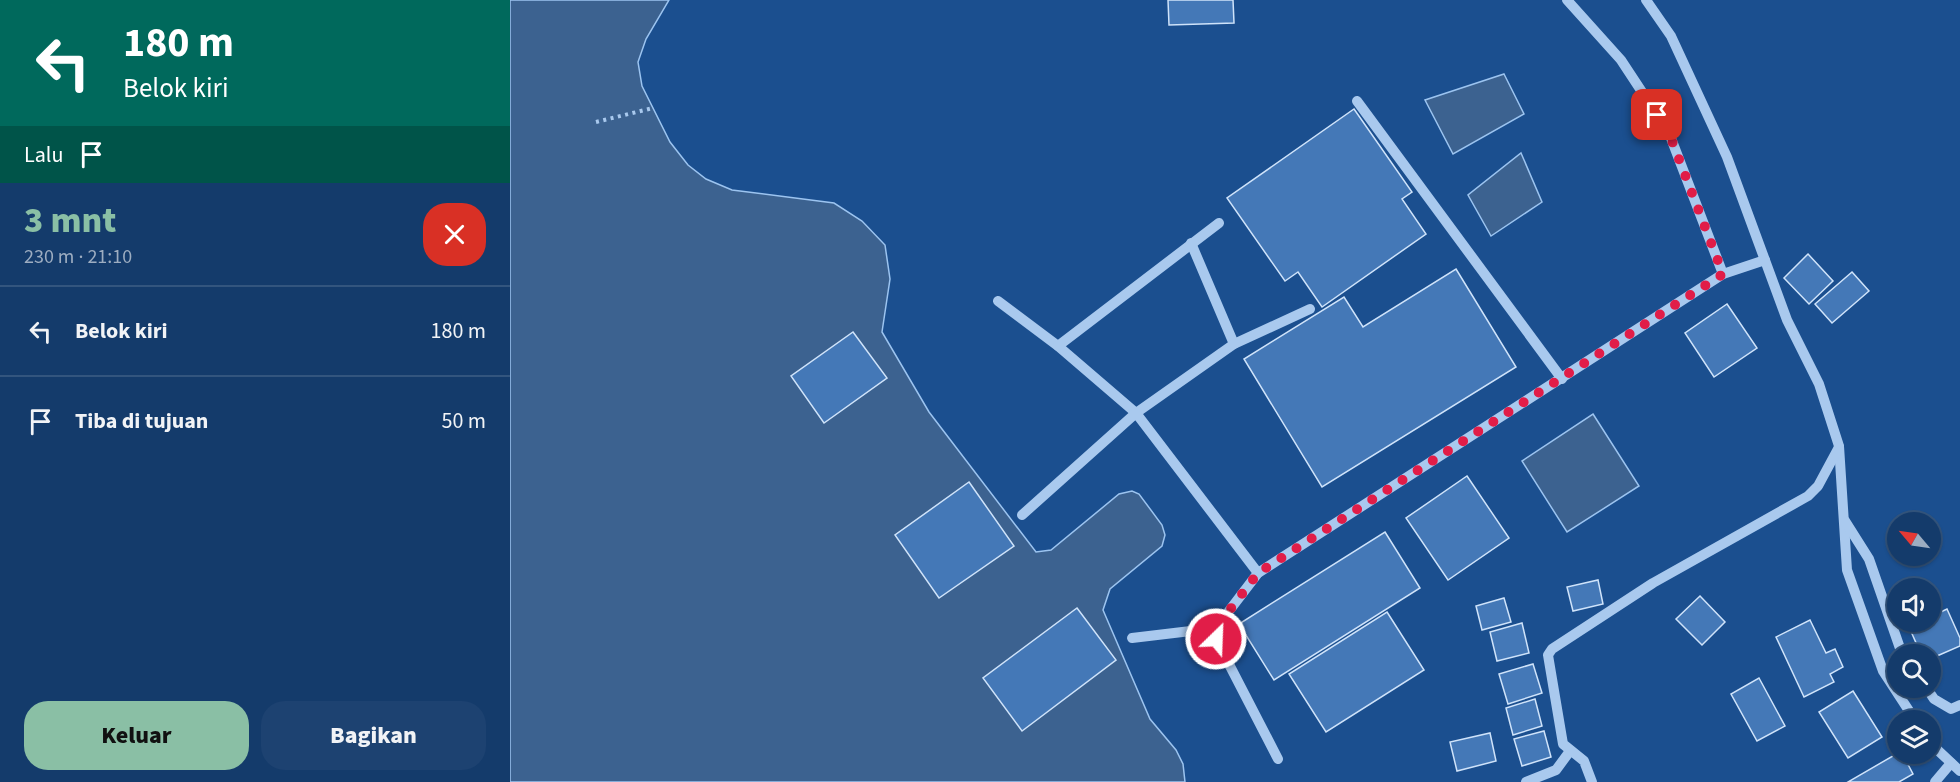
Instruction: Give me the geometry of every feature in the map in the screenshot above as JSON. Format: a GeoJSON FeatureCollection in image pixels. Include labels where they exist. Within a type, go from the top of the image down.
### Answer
{"type":"FeatureCollection","features":[{"type":"Feature","properties":{"kind":"lane"},"geometry":{"type":"LineString","coordinates":[[1567,0],[1622,60],[1669,133],[1723,274]]}},
{"type":"Feature","properties":{"kind":"lane"},"geometry":{"type":"LineString","coordinates":[[1646,0],[1671,36],[1728,157],[1787,320],[1819,384],[1839,446],[1847,570],[1882,671],[1908,710]]}},
{"type":"Feature","properties":{"kind":"lane"},"geometry":{"type":"LineString","coordinates":[[1357,101],[1562,379]]}},
{"type":"Feature","properties":{"kind":"lane"},"geometry":{"type":"LineString","coordinates":[[1058,346],[1219,223]]}},
{"type":"Feature","properties":{"kind":"lane"},"geometry":{"type":"LineString","coordinates":[[1191,243],[1234,344]]}},
{"type":"Feature","properties":{"kind":"lane"},"geometry":{"type":"LineString","coordinates":[[1278,759],[1216,639],[1216,628],[1258,573],[1723,274],[1765,260]]}},
{"type":"Feature","properties":{"kind":"lane"},"geometry":{"type":"LineString","coordinates":[[998,301],[1058,346],[1136,413],[1258,573]]}},
{"type":"Feature","properties":{"kind":"lane"},"geometry":{"type":"LineString","coordinates":[[1022,515],[1136,413],[1234,344],[1310,309]]}},
{"type":"Feature","properties":{"kind":"lane"},"geometry":{"type":"LineString","coordinates":[[1592,782],[1584,761],[1563,744],[1548,655],[1552,649],[1653,583],[1808,496],[1818,486],[1839,446]]}},
{"type":"Feature","properties":{"kind":"lane"},"geometry":{"type":"LineString","coordinates":[[1843,518],[1869,559],[1899,644]]}},
{"type":"Feature","properties":{"kind":"lane"},"geometry":{"type":"LineString","coordinates":[[1132,638],[1216,628]]}},
{"type":"Feature","properties":{"kind":"lane"},"geometry":{"type":"LineString","coordinates":[[1935,698],[1942,706],[1951,709],[1960,705]]}},
{"type":"Feature","properties":{"kind":"lane"},"geometry":{"type":"LineString","coordinates":[[1526,782],[1556,770],[1570,751]]}},
{"type":"Feature","properties":{"kind":"lane"},"geometry":{"type":"LineString","coordinates":[[1935,782],[1956,767],[1941,753]]}},
{"type":"Feature","properties":{"kind":"path"},"geometry":{"type":"LineString","coordinates":[[596,122],[653,108]]}},
{"type":"Feature","properties":{"kind":"water"},"geometry":{"type":"Polygon","coordinates":[[[510,0],[669,0],[646,39],[638,62],[642,86],[670,142],[688,165],[706,179],[732,190],[834,203],[862,221],[885,245],[890,279],[882,332],[929,412],[1036,552],[1051,550],[1119,494],[1132,491],[1139,494],[1162,525],[1165,535],[1162,546],[1110,589],[1103,610],[1150,719],[1176,750],[1183,764],[1185,782],[510,782],[510,0]]]}},
{"type":"Feature","properties":{"kind":"water"},"geometry":{"type":"Polygon","coordinates":[[[1504,74],[1524,114],[1453,154],[1425,100],[1504,74]]]}},
{"type":"Feature","properties":{"kind":"water"},"geometry":{"type":"Polygon","coordinates":[[[1521,153],[1542,202],[1491,236],[1468,195],[1521,153]]]}},
{"type":"Feature","properties":{"kind":"water"},"geometry":{"type":"Polygon","coordinates":[[[1593,414],[1639,486],[1567,532],[1522,461],[1593,414]]]}},
{"type":"Feature","properties":{"kind":"building"},"geometry":{"type":"Polygon","coordinates":[[[1168,0],[1233,0],[1234,23],[1169,25],[1168,0]]]}},
{"type":"Feature","properties":{"kind":"building"},"geometry":{"type":"Polygon","coordinates":[[[1354,109],[1412,192],[1402,199],[1426,234],[1322,307],[1298,272],[1285,281],[1227,198],[1354,109]]]}},
{"type":"Feature","properties":{"kind":"building"},"geometry":{"type":"Polygon","coordinates":[[[1808,254],[1833,281],[1809,304],[1784,278],[1808,254]]]}},
{"type":"Feature","properties":{"kind":"building"},"geometry":{"type":"Polygon","coordinates":[[[1456,269],[1516,367],[1322,487],[1244,359],[1344,297],[1363,327],[1456,269]]]}},
{"type":"Feature","properties":{"kind":"building"},"geometry":{"type":"Polygon","coordinates":[[[1852,272],[1869,291],[1832,323],[1815,304],[1852,272]]]}},
{"type":"Feature","properties":{"kind":"building"},"geometry":{"type":"Polygon","coordinates":[[[1727,304],[1757,348],[1714,377],[1685,333],[1727,304]]]}},
{"type":"Feature","properties":{"kind":"building"},"geometry":{"type":"Polygon","coordinates":[[[853,332],[887,378],[824,423],[791,376],[853,332]]]}},
{"type":"Feature","properties":{"kind":"building"},"geometry":{"type":"Polygon","coordinates":[[[1467,476],[1509,538],[1448,580],[1406,518],[1467,476]]]}},
{"type":"Feature","properties":{"kind":"building"},"geometry":{"type":"Polygon","coordinates":[[[969,482],[1014,546],[939,598],[895,535],[969,482]]]}},
{"type":"Feature","properties":{"kind":"building"},"geometry":{"type":"Polygon","coordinates":[[[1385,532],[1420,588],[1274,680],[1239,624],[1385,532]]]}},
{"type":"Feature","properties":{"kind":"building"},"geometry":{"type":"Polygon","coordinates":[[[1598,580],[1603,604],[1573,611],[1567,587],[1598,580]]]}},
{"type":"Feature","properties":{"kind":"building"},"geometry":{"type":"Polygon","coordinates":[[[1700,596],[1725,622],[1702,645],[1676,619],[1700,596]]]}},
{"type":"Feature","properties":{"kind":"building"},"geometry":{"type":"Polygon","coordinates":[[[1504,598],[1511,622],[1482,630],[1476,606],[1504,598]]]}},
{"type":"Feature","properties":{"kind":"building"},"geometry":{"type":"Polygon","coordinates":[[[1077,608],[1116,660],[1022,731],[983,678],[1077,608]]]}},
{"type":"Feature","properties":{"kind":"building"},"geometry":{"type":"Polygon","coordinates":[[[1947,609],[1960,638],[1960,646],[1941,654],[1941,644],[1917,644],[1911,632],[1941,632],[1941,612],[1947,609]]]}},
{"type":"Feature","properties":{"kind":"building"},"geometry":{"type":"Polygon","coordinates":[[[1387,612],[1424,670],[1326,732],[1289,674],[1387,612]]]}},
{"type":"Feature","properties":{"kind":"building"},"geometry":{"type":"Polygon","coordinates":[[[1810,620],[1826,653],[1835,649],[1843,667],[1830,674],[1834,682],[1804,697],[1776,637],[1810,620]]]}},
{"type":"Feature","properties":{"kind":"building"},"geometry":{"type":"Polygon","coordinates":[[[1522,623],[1529,653],[1497,661],[1490,632],[1522,623]]]}},
{"type":"Feature","properties":{"kind":"building"},"geometry":{"type":"Polygon","coordinates":[[[1533,664],[1542,693],[1508,704],[1499,674],[1533,664]]]}},
{"type":"Feature","properties":{"kind":"building"},"geometry":{"type":"Polygon","coordinates":[[[1759,678],[1785,726],[1757,741],[1731,694],[1759,678]]]}},
{"type":"Feature","properties":{"kind":"building"},"geometry":{"type":"Polygon","coordinates":[[[1853,691],[1882,737],[1848,758],[1819,712],[1853,691]]]}},
{"type":"Feature","properties":{"kind":"building"},"geometry":{"type":"Polygon","coordinates":[[[1535,699],[1542,726],[1513,735],[1506,708],[1535,699]]]}},
{"type":"Feature","properties":{"kind":"building"},"geometry":{"type":"Polygon","coordinates":[[[1544,731],[1551,757],[1522,766],[1514,739],[1544,731]]]}},
{"type":"Feature","properties":{"kind":"building"},"geometry":{"type":"Polygon","coordinates":[[[1490,733],[1496,761],[1457,771],[1450,742],[1490,733]]]}},
{"type":"Feature","properties":{"kind":"building"},"geometry":{"type":"Polygon","coordinates":[[[1887,759],[1887,764],[1908,764],[1913,774],[1899,782],[1848,782],[1887,759]]]}},
{"type":"Feature","properties":{"kind":"route"},"geometry":{"type":"LineString","coordinates":[[1216,639],[1216,628],[1258,573],[1723,274],[1669,133],[1657,115]]}}]}
